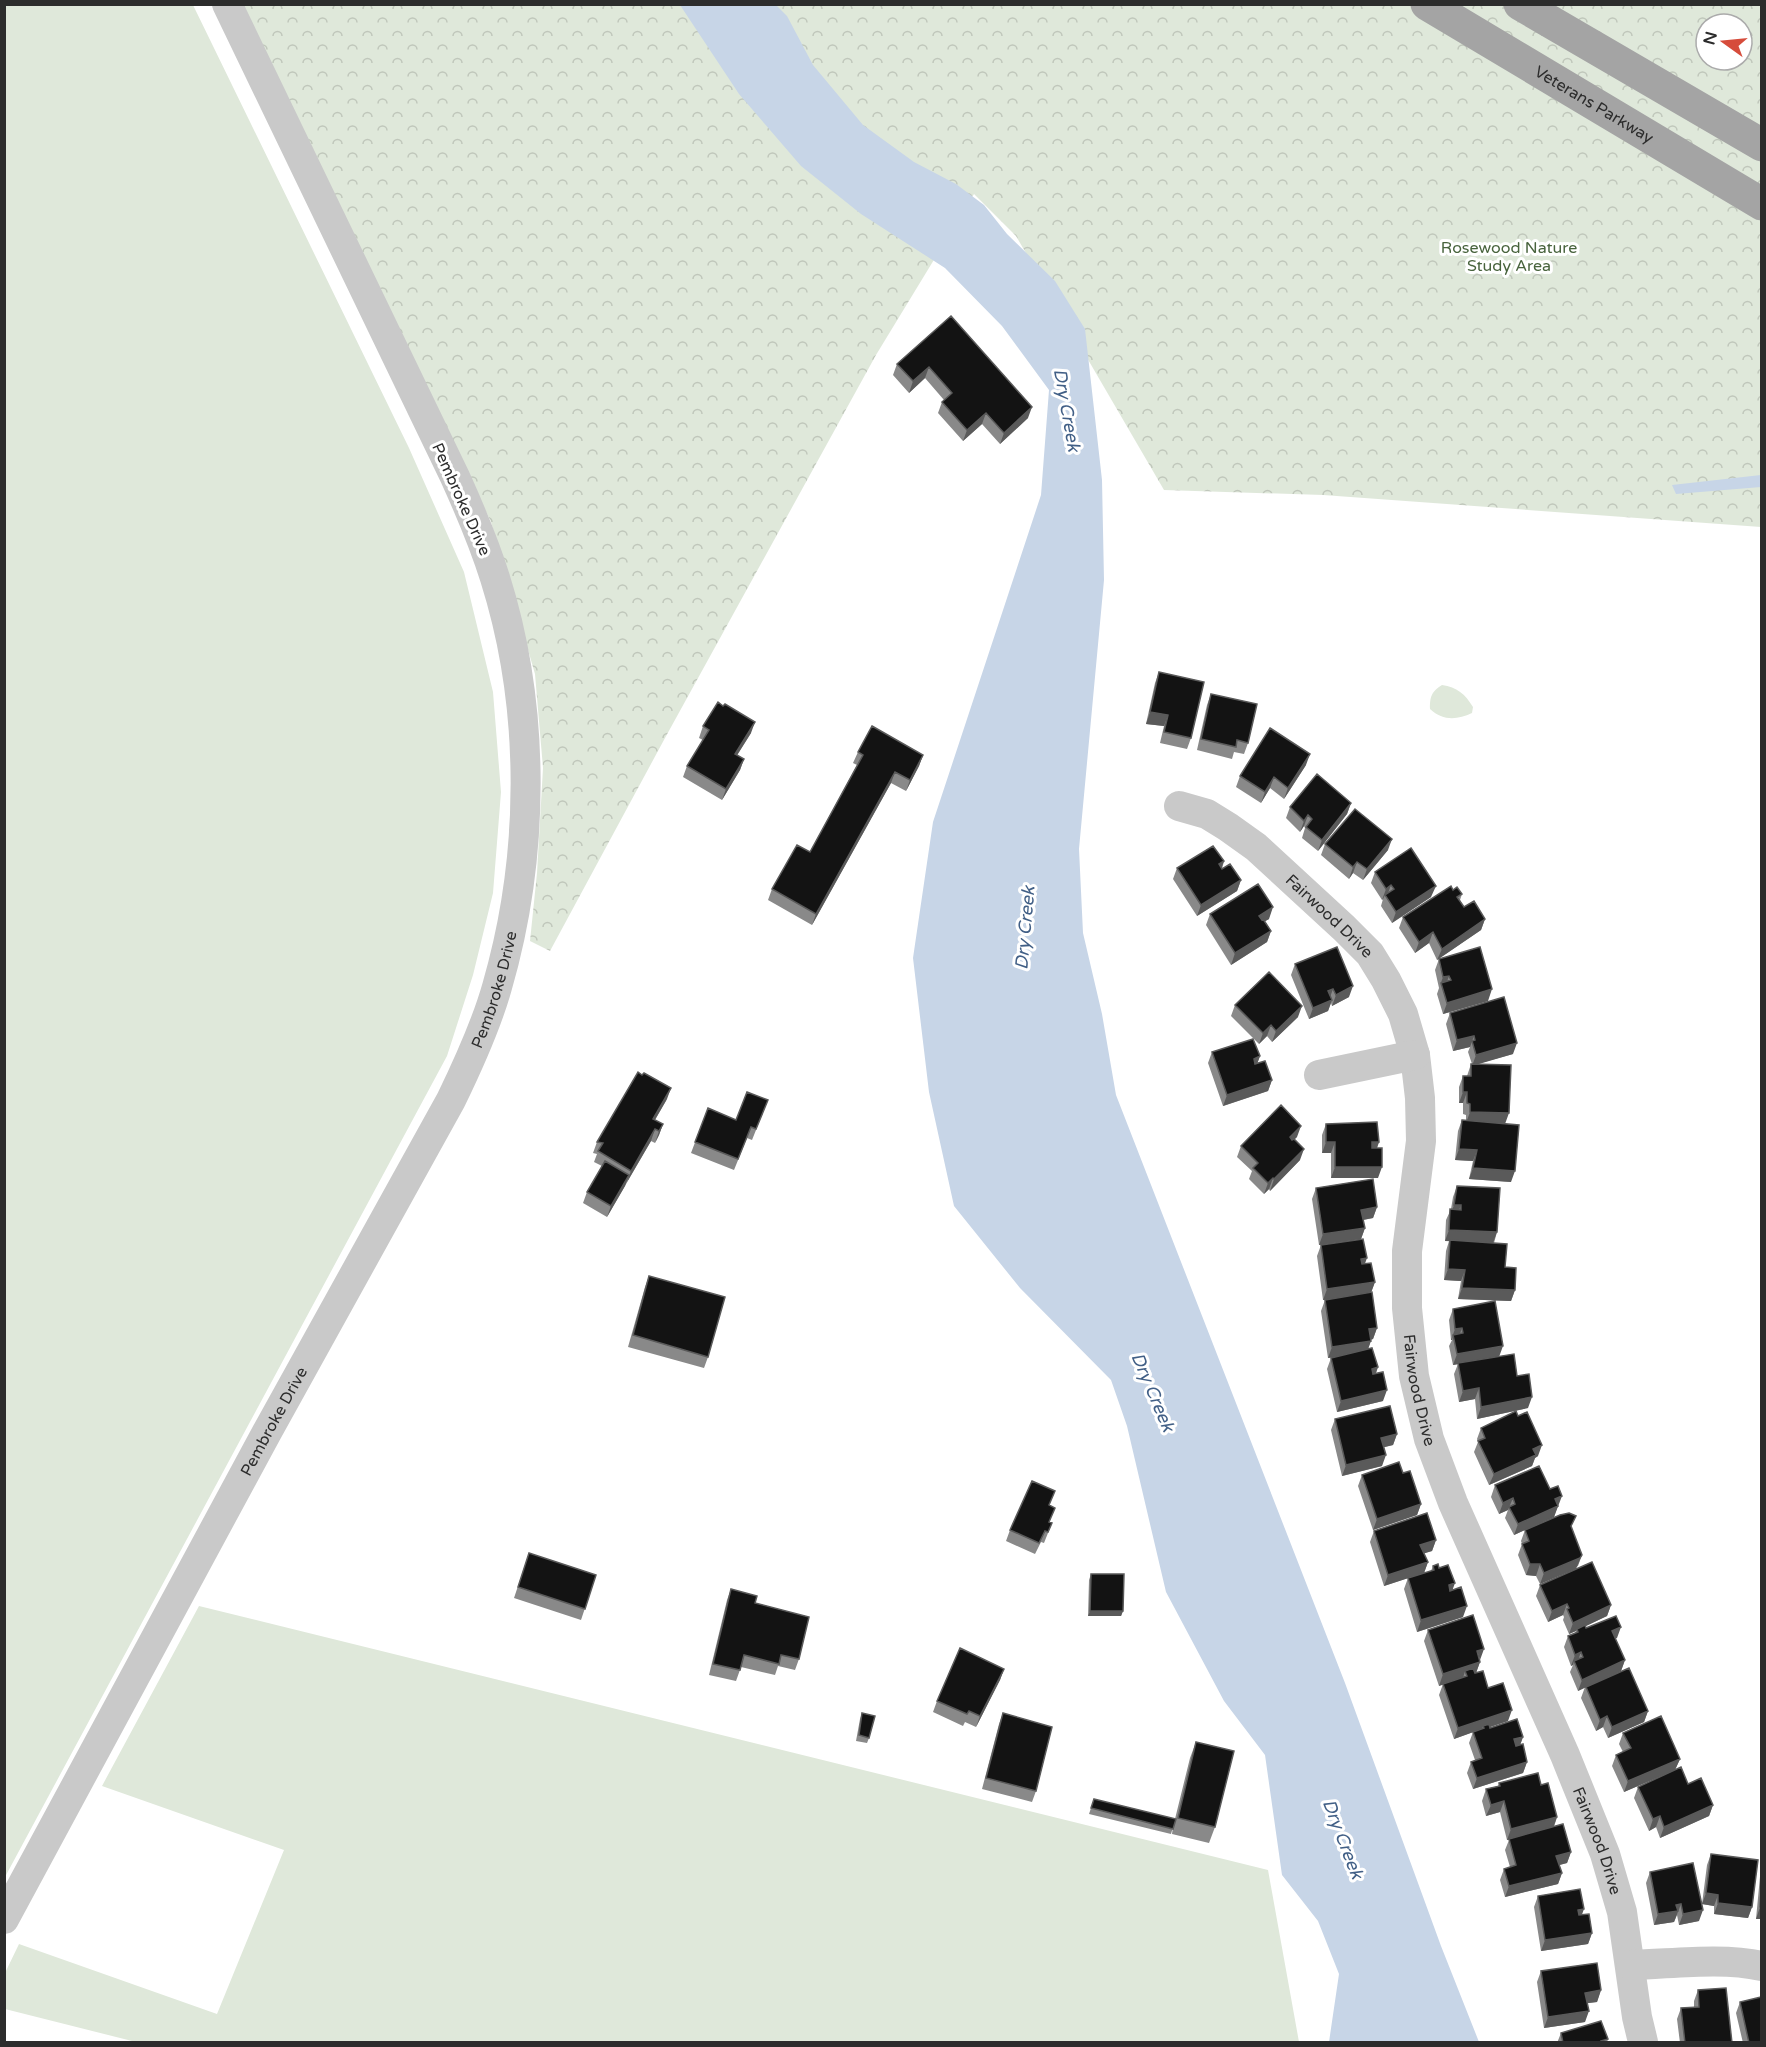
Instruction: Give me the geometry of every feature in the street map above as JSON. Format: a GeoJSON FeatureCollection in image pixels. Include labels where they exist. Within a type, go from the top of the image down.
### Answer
{"type":"FeatureCollection","features":[{"type":"Feature","properties":{"kind":"main road","name":"Veterans Parkway"},"geometry":{"type":"LineString","coordinates":[[1427,4],[1761,204]]}},
{"type":"Feature","properties":{"kind":"main road"},"geometry":{"type":"LineString","coordinates":[[1520,4],[1761,145]]}},
{"type":"Feature","properties":{"kind":"street","name":"Pembroke Drive"},"geometry":{"type":"LineString","coordinates":[[4,1919],[267,1432],[451,1100],[471,1058],[498,985],[520,875],[524,828],[523,726],[518,680],[496,580],[478,527],[227,4]]}},
{"type":"Feature","properties":{"kind":"street","name":"Fairwood Drive"},"geometry":{"type":"LineString","coordinates":[[1179,806],[1207,813],[1256,847],[1370,954],[1403,1014],[1415,1055],[1420,1098],[1421,1142],[1407,1251],[1407,1308],[1414,1376],[1427,1428],[1453,1503],[1565,1755],[1605,1854],[1622,1912],[1637,2017],[1643,2043]]}},
{"type":"Feature","properties":{"kind":"street"},"geometry":{"type":"LineString","coordinates":[[1319,1075],[1415,1055]]}},
{"type":"Feature","properties":{"kind":"street"},"geometry":{"type":"LineString","coordinates":[[1631,1965],[1712,1962],[1749,1963],[1761,1966]]}},
{"type":"Feature","properties":{"kind":"green space"},"geometry":{"type":"Polygon","coordinates":[[[5,4],[193,5],[409,448],[464,572],[493,692],[501,792],[493,893],[473,975],[447,1056],[5,1877],[5,4]]]}},
{"type":"Feature","properties":{"kind":"green space","name":"Rosewood Nature Study Area"},"geometry":{"type":"Polygon","coordinates":[[[243,5],[1761,5],[1761,527],[1323,495],[1164,490],[1016,236],[974,194],[876,355],[550,951],[530,941],[537,873],[543,768],[535,674],[491,522],[243,5]]]}},
{"type":"Feature","properties":{"kind":"green space"},"geometry":{"type":"Polygon","coordinates":[[[1442,685],[1452,687],[1464,695],[1473,707],[1472,713],[1450,718],[1440,716],[1430,709],[1432,695],[1442,685]]]}},
{"type":"Feature","properties":{"kind":"green space"},"geometry":{"type":"Polygon","coordinates":[[[199,1606],[1268,1870],[1299,2042],[136,2042],[5,2009],[5,1973],[19,1944],[217,2014],[284,1850],[102,1786],[199,1606]]]}},
{"type":"Feature","properties":{"kind":"water","name":"Dry Creek"},"geometry":{"type":"Polygon","coordinates":[[[680,5],[776,5],[787,16],[813,65],[863,125],[914,162],[956,184],[984,205],[1007,234],[1055,281],[1085,329],[1102,480],[1104,580],[1079,849],[1083,933],[1102,1014],[1116,1095],[1345,1683],[1441,1946],[1479,2042],[1329,2042],[1339,1974],[1318,1921],[1282,1875],[1265,1755],[1224,1701],[1166,1592],[1127,1426],[1111,1380],[1020,1288],[954,1206],[929,1092],[913,958],[933,822],[1041,495],[1049,390],[1002,326],[945,268],[861,214],[801,166],[739,94],[680,5]]]}},
{"type":"Feature","properties":{"kind":"water"},"geometry":{"type":"Polygon","coordinates":[[[1761,475],[1761,487],[1676,494],[1672,485],[1761,475]]]}},
{"type":"Feature","properties":{"kind":"building"},"geometry":{"type":"Polygon","coordinates":[[[951,316],[1032,407],[1004,433],[986,413],[967,430],[942,402],[952,393],[929,367],[913,381],[897,364],[951,316]]]}},
{"type":"Feature","properties":{"kind":"building"},"geometry":{"type":"Polygon","coordinates":[[[1159,672],[1204,682],[1191,738],[1164,732],[1168,715],[1150,712],[1159,672]]]}},
{"type":"Feature","properties":{"kind":"building"},"geometry":{"type":"Polygon","coordinates":[[[1211,694],[1257,704],[1248,743],[1237,740],[1236,747],[1201,739],[1211,694]]]}},
{"type":"Feature","properties":{"kind":"building"},"geometry":{"type":"Polygon","coordinates":[[[718,702],[755,722],[735,754],[744,759],[726,789],[687,766],[709,730],[703,726],[718,702]]]}},
{"type":"Feature","properties":{"kind":"building"},"geometry":{"type":"Polygon","coordinates":[[[872,726],[923,755],[910,780],[895,772],[816,914],[772,889],[797,845],[810,852],[863,755],[858,752],[872,726]]]}},
{"type":"Feature","properties":{"kind":"building"},"geometry":{"type":"Polygon","coordinates":[[[1270,728],[1310,754],[1288,788],[1274,777],[1265,792],[1240,776],[1270,728]]]}},
{"type":"Feature","properties":{"kind":"building"},"geometry":{"type":"Polygon","coordinates":[[[1317,774],[1351,803],[1322,840],[1306,827],[1312,819],[1308,815],[1304,821],[1290,807],[1317,774]]]}},
{"type":"Feature","properties":{"kind":"building"},"geometry":{"type":"Polygon","coordinates":[[[1355,809],[1392,839],[1367,869],[1357,862],[1353,867],[1325,844],[1355,809]]]}},
{"type":"Feature","properties":{"kind":"building"},"geometry":{"type":"Polygon","coordinates":[[[1213,846],[1224,861],[1219,864],[1222,869],[1230,864],[1241,880],[1201,905],[1177,868],[1213,846]]]}},
{"type":"Feature","properties":{"kind":"building"},"geometry":{"type":"Polygon","coordinates":[[[1411,848],[1436,886],[1396,912],[1385,895],[1394,889],[1391,885],[1386,889],[1375,872],[1411,848]]]}},
{"type":"Feature","properties":{"kind":"building"},"geometry":{"type":"Polygon","coordinates":[[[1258,884],[1273,907],[1259,916],[1271,931],[1235,953],[1210,914],[1258,884]]]}},
{"type":"Feature","properties":{"kind":"building"},"geometry":{"type":"Polygon","coordinates":[[[1451,886],[1453,890],[1457,887],[1462,894],[1457,897],[1464,907],[1474,901],[1485,919],[1442,949],[1433,932],[1419,942],[1403,917],[1451,886]]]}},
{"type":"Feature","properties":{"kind":"building"},"geometry":{"type":"Polygon","coordinates":[[[1337,947],[1353,986],[1336,995],[1333,989],[1328,991],[1332,1000],[1313,1008],[1295,964],[1337,947]]]}},
{"type":"Feature","properties":{"kind":"building"},"geometry":{"type":"Polygon","coordinates":[[[1480,947],[1492,989],[1447,1003],[1441,983],[1451,980],[1449,976],[1443,977],[1439,959],[1480,947]]]}},
{"type":"Feature","properties":{"kind":"building"},"geometry":{"type":"Polygon","coordinates":[[[1269,972],[1302,1006],[1276,1031],[1271,1025],[1263,1033],[1235,1005],[1269,972]]]}},
{"type":"Feature","properties":{"kind":"building"},"geometry":{"type":"Polygon","coordinates":[[[1504,997],[1517,1043],[1476,1055],[1472,1041],[1475,1040],[1474,1036],[1457,1040],[1450,1013],[1504,997]]]}},
{"type":"Feature","properties":{"kind":"building"},"geometry":{"type":"Polygon","coordinates":[[[1253,1039],[1260,1056],[1254,1059],[1255,1064],[1265,1061],[1272,1080],[1227,1095],[1212,1052],[1253,1039]]]}},
{"type":"Feature","properties":{"kind":"building"},"geometry":{"type":"Polygon","coordinates":[[[1471,1064],[1511,1065],[1509,1113],[1470,1112],[1467,1092],[1463,1092],[1463,1076],[1471,1076],[1471,1064]]]}},
{"type":"Feature","properties":{"kind":"building"},"geometry":{"type":"Polygon","coordinates":[[[638,1072],[671,1088],[653,1119],[663,1124],[659,1131],[655,1129],[631,1171],[598,1151],[603,1143],[597,1142],[638,1072]]]}},
{"type":"Feature","properties":{"kind":"building"},"geometry":{"type":"Polygon","coordinates":[[[747,1092],[768,1100],[756,1129],[751,1127],[738,1159],[695,1142],[708,1108],[736,1120],[747,1092]]]}},
{"type":"Feature","properties":{"kind":"building"},"geometry":{"type":"Polygon","coordinates":[[[1281,1105],[1301,1126],[1290,1137],[1304,1149],[1268,1183],[1253,1168],[1258,1163],[1241,1146],[1281,1105]]]}},
{"type":"Feature","properties":{"kind":"building"},"geometry":{"type":"Polygon","coordinates":[[[1462,1120],[1519,1125],[1515,1171],[1473,1168],[1477,1150],[1459,1149],[1462,1120]]]}},
{"type":"Feature","properties":{"kind":"building"},"geometry":{"type":"Polygon","coordinates":[[[1377,1122],[1379,1142],[1372,1142],[1372,1148],[1382,1148],[1382,1167],[1335,1167],[1335,1142],[1326,1142],[1326,1124],[1377,1122]]]}},
{"type":"Feature","properties":{"kind":"building"},"geometry":{"type":"Polygon","coordinates":[[[605,1161],[629,1175],[611,1206],[587,1192],[605,1161]]]}},
{"type":"Feature","properties":{"kind":"building"},"geometry":{"type":"Polygon","coordinates":[[[1373,1179],[1377,1207],[1361,1210],[1365,1228],[1323,1234],[1316,1188],[1373,1179]]]}},
{"type":"Feature","properties":{"kind":"building"},"geometry":{"type":"Polygon","coordinates":[[[1457,1186],[1500,1188],[1497,1232],[1449,1230],[1450,1209],[1461,1210],[1461,1205],[1454,1205],[1457,1186]]]}},
{"type":"Feature","properties":{"kind":"building"},"geometry":{"type":"Polygon","coordinates":[[[1363,1239],[1367,1258],[1361,1259],[1362,1264],[1371,1263],[1375,1282],[1327,1289],[1321,1245],[1363,1239]]]}},
{"type":"Feature","properties":{"kind":"building"},"geometry":{"type":"Polygon","coordinates":[[[1450,1240],[1507,1244],[1505,1267],[1516,1268],[1515,1290],[1462,1288],[1465,1270],[1448,1269],[1450,1240]]]}},
{"type":"Feature","properties":{"kind":"building"},"geometry":{"type":"Polygon","coordinates":[[[649,1276],[725,1297],[708,1357],[633,1335],[649,1276]]]}},
{"type":"Feature","properties":{"kind":"building"},"geometry":{"type":"Polygon","coordinates":[[[1372,1292],[1377,1328],[1369,1329],[1371,1341],[1332,1347],[1325,1300],[1372,1292]]]}},
{"type":"Feature","properties":{"kind":"building"},"geometry":{"type":"Polygon","coordinates":[[[1495,1301],[1503,1346],[1457,1354],[1453,1335],[1463,1333],[1462,1328],[1455,1329],[1453,1309],[1495,1301]]]}},
{"type":"Feature","properties":{"kind":"building"},"geometry":{"type":"Polygon","coordinates":[[[1372,1348],[1378,1367],[1372,1369],[1373,1374],[1383,1372],[1387,1390],[1341,1401],[1331,1358],[1372,1348]]]}},
{"type":"Feature","properties":{"kind":"building"},"geometry":{"type":"Polygon","coordinates":[[[1514,1354],[1517,1376],[1529,1374],[1532,1397],[1481,1407],[1479,1388],[1463,1391],[1458,1363],[1514,1354]]]}},
{"type":"Feature","properties":{"kind":"building"},"geometry":{"type":"Polygon","coordinates":[[[1390,1406],[1397,1434],[1381,1438],[1386,1455],[1346,1465],[1335,1419],[1390,1406]]]}},
{"type":"Feature","properties":{"kind":"building"},"geometry":{"type":"Polygon","coordinates":[[[1516,1411],[1518,1416],[1527,1412],[1542,1445],[1533,1449],[1536,1455],[1494,1474],[1478,1441],[1485,1438],[1481,1428],[1516,1411]]]}},
{"type":"Feature","properties":{"kind":"building"},"geometry":{"type":"Polygon","coordinates":[[[1399,1462],[1403,1473],[1410,1471],[1421,1504],[1377,1519],[1362,1475],[1399,1462]]]}},
{"type":"Feature","properties":{"kind":"building"},"geometry":{"type":"Polygon","coordinates":[[[1539,1466],[1550,1489],[1558,1486],[1562,1496],[1555,1499],[1558,1506],[1518,1524],[1509,1507],[1515,1504],[1513,1498],[1503,1503],[1495,1485],[1539,1466]]]}},
{"type":"Feature","properties":{"kind":"building"},"geometry":{"type":"Polygon","coordinates":[[[1032,1481],[1055,1491],[1049,1505],[1055,1508],[1049,1522],[1052,1523],[1039,1543],[1010,1530],[1032,1481]]]}},
{"type":"Feature","properties":{"kind":"building"},"geometry":{"type":"Polygon","coordinates":[[[1427,1513],[1436,1540],[1420,1545],[1428,1562],[1388,1575],[1374,1531],[1427,1513]]]}},
{"type":"Feature","properties":{"kind":"building"},"geometry":{"type":"Polygon","coordinates":[[[1569,1513],[1576,1516],[1571,1526],[1582,1555],[1580,1558],[1544,1573],[1540,1564],[1530,1564],[1522,1544],[1529,1541],[1525,1530],[1569,1513]]]}},
{"type":"Feature","properties":{"kind":"building"},"geometry":{"type":"Polygon","coordinates":[[[529,1553],[596,1575],[585,1609],[518,1587],[529,1553]]]}},
{"type":"Feature","properties":{"kind":"building"},"geometry":{"type":"Polygon","coordinates":[[[1592,1562],[1611,1605],[1573,1623],[1567,1604],[1552,1611],[1540,1585],[1592,1562]]]}},
{"type":"Feature","properties":{"kind":"building"},"geometry":{"type":"Polygon","coordinates":[[[1438,1564],[1439,1568],[1448,1565],[1455,1583],[1449,1585],[1450,1591],[1461,1587],[1467,1606],[1421,1620],[1408,1578],[1434,1570],[1433,1566],[1438,1564]]]}},
{"type":"Feature","properties":{"kind":"building"},"geometry":{"type":"Polygon","coordinates":[[[1091,1574],[1124,1574],[1123,1611],[1090,1611],[1091,1574]]]}},
{"type":"Feature","properties":{"kind":"building"},"geometry":{"type":"Polygon","coordinates":[[[731,1589],[757,1596],[755,1603],[809,1617],[799,1659],[781,1655],[779,1664],[744,1655],[740,1670],[713,1664],[731,1589]]]}},
{"type":"Feature","properties":{"kind":"building"},"geometry":{"type":"Polygon","coordinates":[[[1473,1615],[1484,1649],[1477,1651],[1480,1662],[1443,1674],[1428,1630],[1473,1615]]]}},
{"type":"Feature","properties":{"kind":"building"},"geometry":{"type":"Polygon","coordinates":[[[1616,1616],[1621,1627],[1612,1631],[1625,1660],[1582,1680],[1574,1661],[1583,1657],[1581,1652],[1575,1655],[1568,1636],[1578,1632],[1577,1629],[1585,1625],[1586,1628],[1616,1616]]]}},
{"type":"Feature","properties":{"kind":"building"},"geometry":{"type":"Polygon","coordinates":[[[960,1648],[1004,1669],[980,1716],[969,1711],[967,1714],[937,1701],[960,1648]]]}},
{"type":"Feature","properties":{"kind":"building"},"geometry":{"type":"Polygon","coordinates":[[[1473,1668],[1475,1673],[1483,1671],[1488,1688],[1503,1683],[1512,1710],[1458,1728],[1443,1684],[1467,1676],[1465,1671],[1473,1668]]]}},
{"type":"Feature","properties":{"kind":"building"},"geometry":{"type":"Polygon","coordinates":[[[1629,1668],[1648,1711],[1612,1727],[1607,1716],[1600,1720],[1586,1687],[1629,1668]]]}},
{"type":"Feature","properties":{"kind":"building"},"geometry":{"type":"Polygon","coordinates":[[[862,1713],[875,1716],[869,1738],[859,1735],[862,1713]]]}},
{"type":"Feature","properties":{"kind":"building"},"geometry":{"type":"Polygon","coordinates":[[[1003,1713],[1052,1727],[1036,1791],[986,1778],[1003,1713]]]}},
{"type":"Feature","properties":{"kind":"building"},"geometry":{"type":"Polygon","coordinates":[[[1661,1716],[1680,1759],[1628,1781],[1616,1755],[1631,1748],[1623,1733],[1661,1716]]]}},
{"type":"Feature","properties":{"kind":"building"},"geometry":{"type":"Polygon","coordinates":[[[1517,1719],[1523,1737],[1514,1739],[1516,1746],[1523,1744],[1527,1762],[1477,1778],[1471,1762],[1482,1758],[1473,1732],[1489,1724],[1490,1728],[1517,1719]]]}},
{"type":"Feature","properties":{"kind":"building"},"geometry":{"type":"Polygon","coordinates":[[[1196,1742],[1234,1751],[1215,1827],[1178,1818],[1196,1742]]]}},
{"type":"Feature","properties":{"kind":"building"},"geometry":{"type":"Polygon","coordinates":[[[1681,1767],[1688,1784],[1701,1778],[1713,1805],[1664,1827],[1660,1816],[1653,1819],[1638,1787],[1681,1767]]]}},
{"type":"Feature","properties":{"kind":"building"},"geometry":{"type":"Polygon","coordinates":[[[1538,1773],[1541,1785],[1548,1783],[1557,1817],[1511,1829],[1504,1801],[1491,1805],[1486,1789],[1500,1786],[1499,1783],[1538,1773]]]}},
{"type":"Feature","properties":{"kind":"building"},"geometry":{"type":"Polygon","coordinates":[[[1094,1799],[1176,1819],[1173,1829],[1091,1808],[1094,1799]]]}},
{"type":"Feature","properties":{"kind":"building"},"geometry":{"type":"Polygon","coordinates":[[[1563,1824],[1571,1852],[1556,1856],[1562,1873],[1509,1886],[1504,1869],[1516,1865],[1509,1839],[1563,1824]]]}},
{"type":"Feature","properties":{"kind":"building"},"geometry":{"type":"Polygon","coordinates":[[[1711,1854],[1758,1860],[1752,1907],[1718,1903],[1718,1895],[1706,1893],[1711,1854]]]}},
{"type":"Feature","properties":{"kind":"building"},"geometry":{"type":"Polygon","coordinates":[[[1693,1863],[1703,1910],[1683,1914],[1681,1904],[1676,1905],[1678,1911],[1658,1914],[1650,1872],[1693,1863]]]}},
{"type":"Feature","properties":{"kind":"building"},"geometry":{"type":"Polygon","coordinates":[[[1580,1889],[1584,1909],[1578,1910],[1579,1915],[1589,1914],[1592,1933],[1545,1940],[1538,1896],[1580,1889]]]}},
{"type":"Feature","properties":{"kind":"building"},"geometry":{"type":"Polygon","coordinates":[[[1597,1963],[1601,1990],[1585,1993],[1589,2011],[1548,2017],[1541,1971],[1597,1963]]]}},
{"type":"Feature","properties":{"kind":"building"},"geometry":{"type":"Polygon","coordinates":[[[1726,1988],[1732,2043],[1685,2043],[1681,2008],[1699,2007],[1698,1990],[1726,1988]]]}},
{"type":"Feature","properties":{"kind":"building"},"geometry":{"type":"Polygon","coordinates":[[[1761,1997],[1761,2043],[1749,2043],[1740,2002],[1761,1997]]]}},
{"type":"Feature","properties":{"kind":"building"},"geometry":{"type":"Polygon","coordinates":[[[1601,2021],[1608,2039],[1601,2041],[1602,2043],[1563,2043],[1561,2033],[1601,2021]]]}}]}
